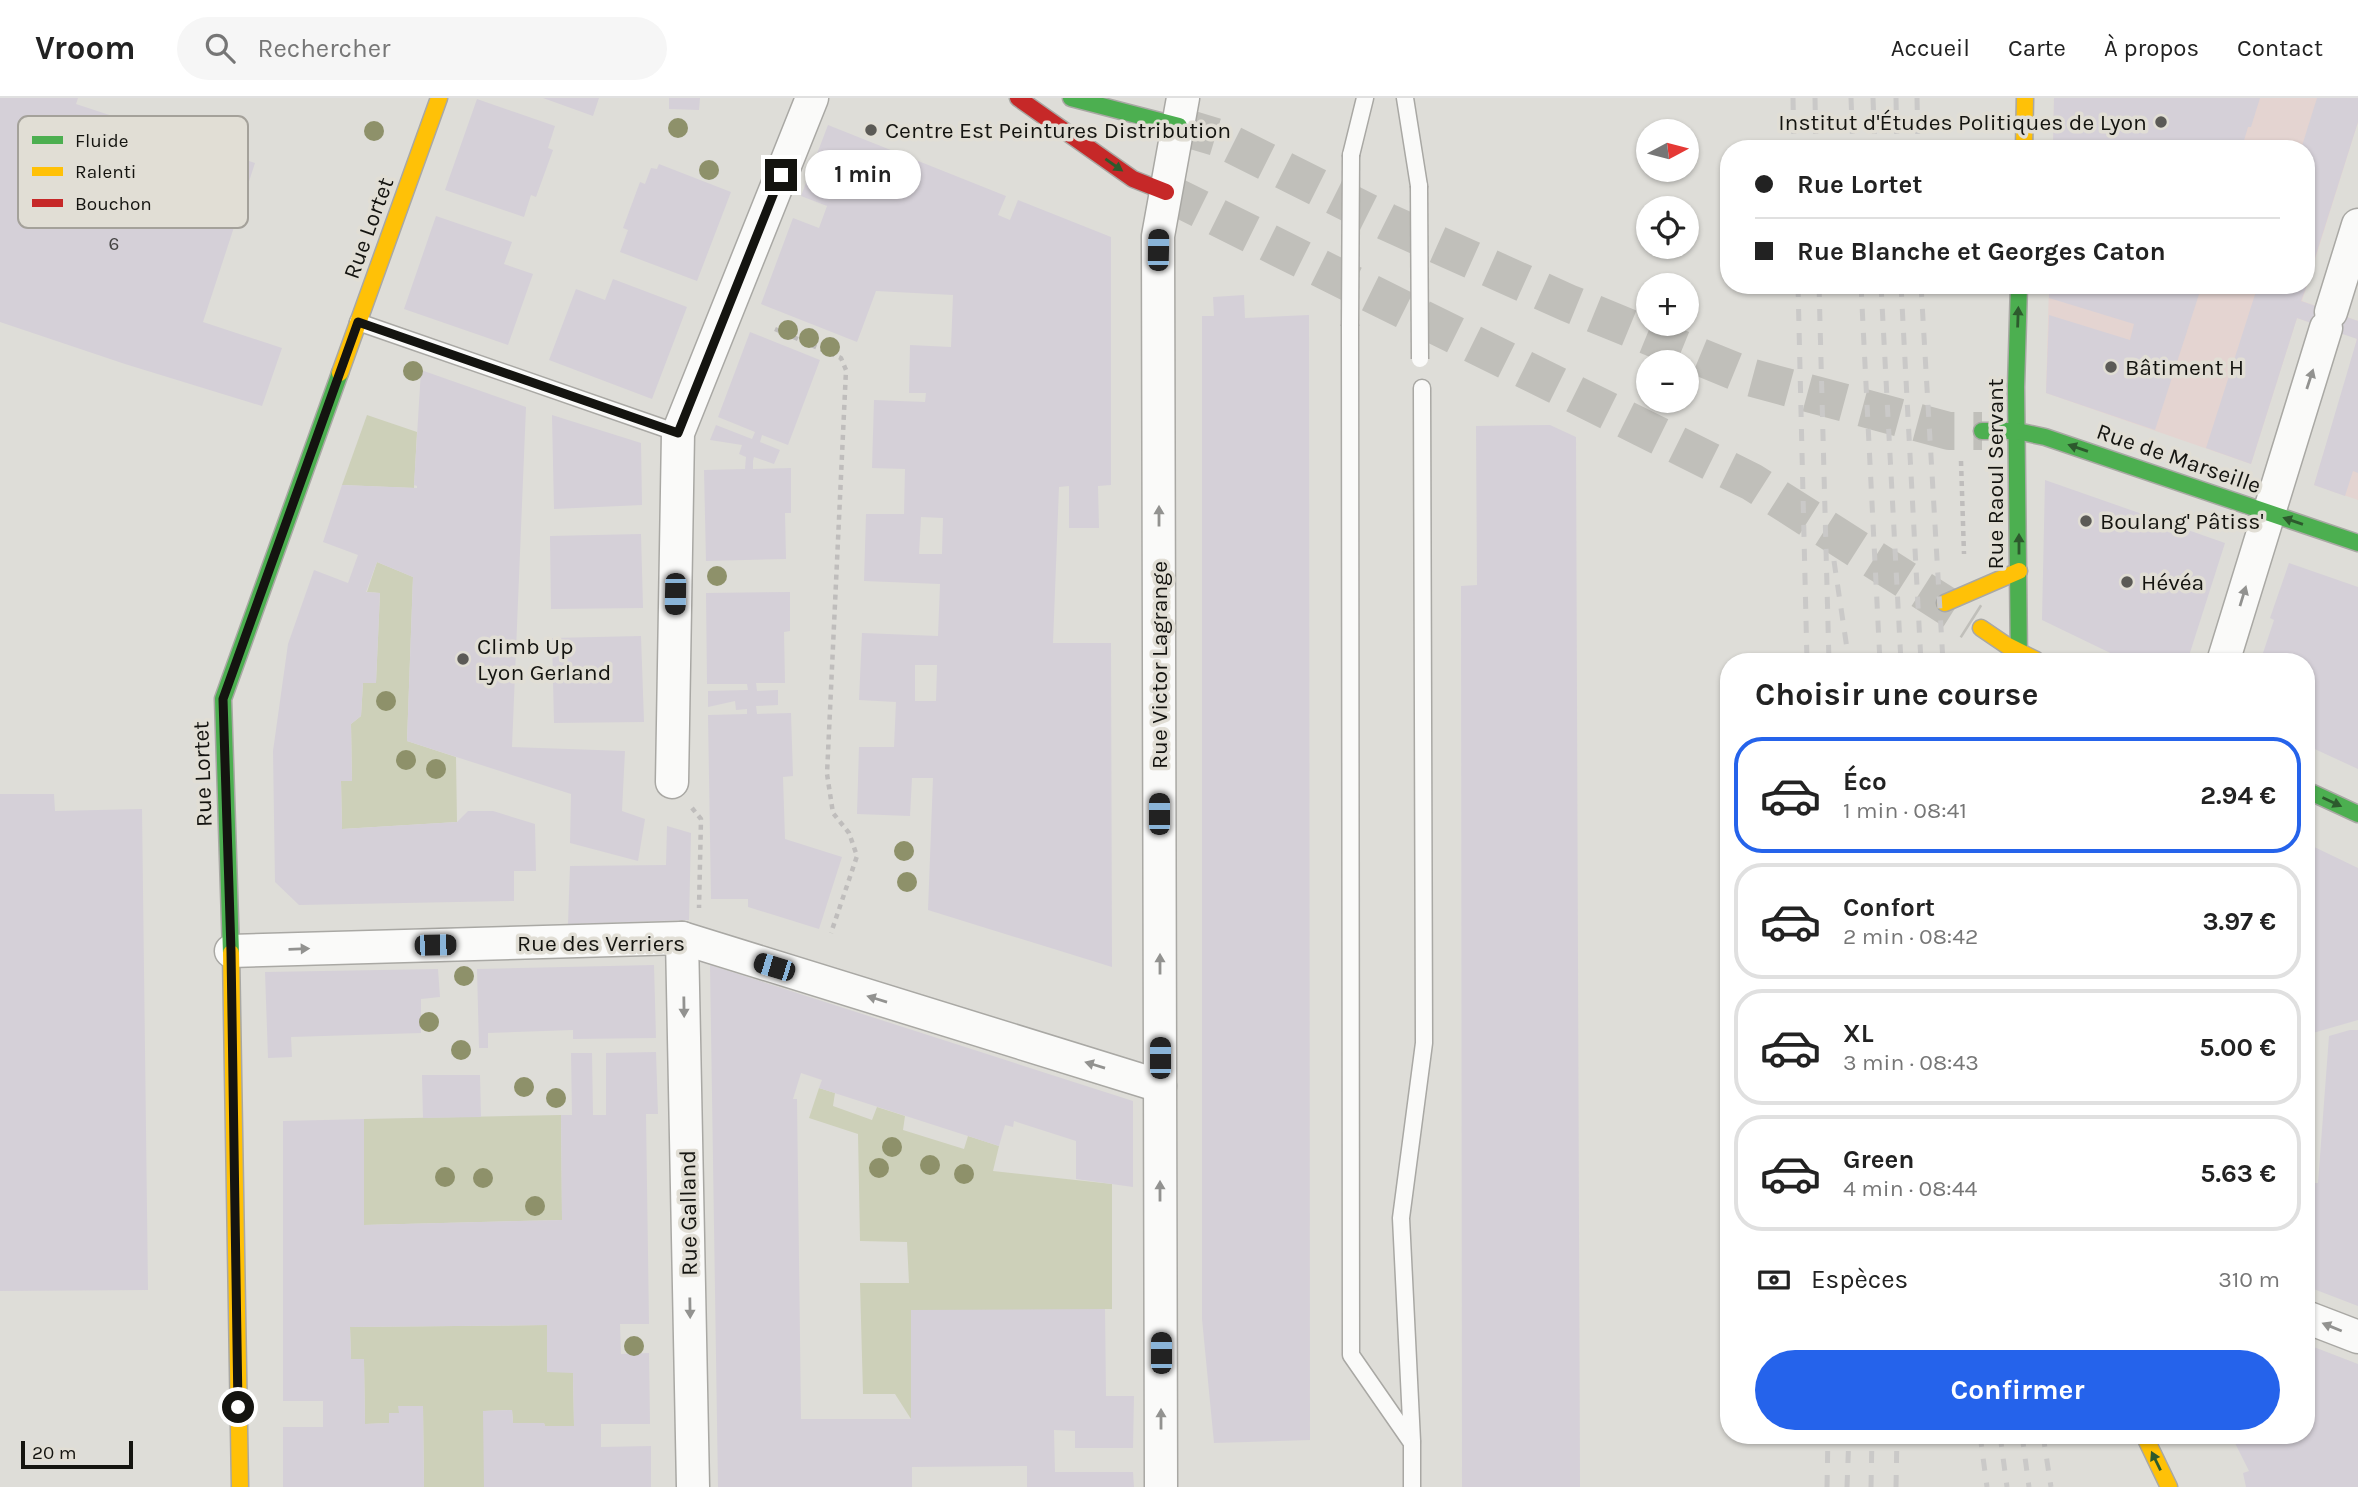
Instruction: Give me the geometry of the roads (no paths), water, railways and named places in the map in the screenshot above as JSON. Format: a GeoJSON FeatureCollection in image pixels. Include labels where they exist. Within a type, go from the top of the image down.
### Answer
{"type":"FeatureCollection","features":[{"type":"Feature","properties":{"kind":"street","name":"Rue Lortet"},"geometry":{"type":"LineString","coordinates":[[240,1487],[231,951],[223,699],[439,98]]}},
{"type":"Feature","properties":{"kind":"street"},"geometry":{"type":"LineString","coordinates":[[673,782],[678,433],[812,98]]}},
{"type":"Feature","properties":{"kind":"street"},"geometry":{"type":"LineString","coordinates":[[1018,98],[1132,178],[1166,191]]}},
{"type":"Feature","properties":{"kind":"street"},"geometry":{"type":"LineString","coordinates":[[1071,98],[1181,112]]}},
{"type":"Feature","properties":{"kind":"street"},"geometry":{"type":"LineString","coordinates":[[2024,140],[2025,98]]}},
{"type":"Feature","properties":{"kind":"street","name":"Rue Victor Lagrange"},"geometry":{"type":"LineString","coordinates":[[1161,1487],[1158,236],[1181,112]]}},
{"type":"Feature","properties":{"kind":"street"},"geometry":{"type":"LineString","coordinates":[[2226,653],[2358,225]]}},
{"type":"Feature","properties":{"kind":"street","name":"Rue Raoul Servant"},"geometry":{"type":"LineString","coordinates":[[2019,653],[2016,387],[2020,294]]}},
{"type":"Feature","properties":{"kind":"street","name":"Rue de Marseille"},"geometry":{"type":"LineString","coordinates":[[1982,431],[2017,431],[2045,437],[2358,544]]}},
{"type":"Feature","properties":{"kind":"street"},"geometry":{"type":"LineString","coordinates":[[1945,603],[2019,571]]}},
{"type":"Feature","properties":{"kind":"street"},"geometry":{"type":"LineString","coordinates":[[1981,628],[2015,653]]}},
{"type":"Feature","properties":{"kind":"street"},"geometry":{"type":"LineString","coordinates":[[2315,794],[2358,814]]}},
{"type":"Feature","properties":{"kind":"street","name":"Rue des Verriers"},"geometry":{"type":"LineString","coordinates":[[231,951],[690,941],[1160,1086]]}},
{"type":"Feature","properties":{"kind":"street","name":"Rue Galland"},"geometry":{"type":"LineString","coordinates":[[690,941],[693,1487]]}},
{"type":"Feature","properties":{"kind":"street"},"geometry":{"type":"LineString","coordinates":[[2315,1320],[2358,1337]]}},
{"type":"Feature","properties":{"kind":"street"},"geometry":{"type":"LineString","coordinates":[[2148,1444],[2169,1487]]}},
{"type":"Feature","properties":{"kind":"lane"},"geometry":{"type":"LineString","coordinates":[[1365,98],[1351,155],[1351,1354],[1412,1443]]}},
{"type":"Feature","properties":{"kind":"lane"},"geometry":{"type":"LineString","coordinates":[[1405,98],[1419,186],[1420,359]]}},
{"type":"Feature","properties":{"kind":"lane"},"geometry":{"type":"LineString","coordinates":[[358,322],[678,433]]}},
{"type":"Feature","properties":{"kind":"lane"},"geometry":{"type":"LineString","coordinates":[[1412,1487],[1401,1218],[1424,1043],[1422,388]]}},
{"type":"Feature","properties":{"kind":"tunnel"},"geometry":{"type":"LineString","coordinates":[[1179,126],[1219,138],[1387,222],[1568,303],[1749,377],[1949,431],[1982,431]]}},
{"type":"Feature","properties":{"kind":"tunnel"},"geometry":{"type":"LineString","coordinates":[[1166,192],[1752,482],[1972,622]]}},
{"type":"Feature","properties":{"kind":"railway"},"geometry":{"type":"LineString","coordinates":[[1793,98],[1794,140]]}},
{"type":"Feature","properties":{"kind":"railway"},"geometry":{"type":"LineString","coordinates":[[1815,98],[1816,140]]}},
{"type":"Feature","properties":{"kind":"railway"},"geometry":{"type":"LineString","coordinates":[[1851,98],[1853,140]]}},
{"type":"Feature","properties":{"kind":"railway"},"geometry":{"type":"LineString","coordinates":[[1873,98],[1875,140]]}},
{"type":"Feature","properties":{"kind":"railway"},"geometry":{"type":"LineString","coordinates":[[1896,98],[1897,140]]}},
{"type":"Feature","properties":{"kind":"railway"},"geometry":{"type":"LineString","coordinates":[[1917,98],[1918,140]]}},
{"type":"Feature","properties":{"kind":"railway"},"geometry":{"type":"LineString","coordinates":[[1798,294],[1807,653]]}},
{"type":"Feature","properties":{"kind":"railway"},"geometry":{"type":"LineString","coordinates":[[1819,294],[1829,653]]}},
{"type":"Feature","properties":{"kind":"railway"},"geometry":{"type":"LineString","coordinates":[[1861,294],[1880,653]]}},
{"type":"Feature","properties":{"kind":"railway"},"geometry":{"type":"LineString","coordinates":[[1881,294],[1901,653]]}},
{"type":"Feature","properties":{"kind":"railway"},"geometry":{"type":"LineString","coordinates":[[1901,294],[1921,653]]}},
{"type":"Feature","properties":{"kind":"railway"},"geometry":{"type":"LineString","coordinates":[[1922,294],[1942,653]]}},
{"type":"Feature","properties":{"kind":"railway"},"geometry":{"type":"LineString","coordinates":[[1834,561],[1848,653]]}},
{"type":"Feature","properties":{"kind":"railway"},"geometry":{"type":"LineString","coordinates":[[1827,1487],[1828,1444]]}},
{"type":"Feature","properties":{"kind":"railway"},"geometry":{"type":"LineString","coordinates":[[1847,1487],[1849,1444]]}},
{"type":"Feature","properties":{"kind":"railway"},"geometry":{"type":"LineString","coordinates":[[1871,1487],[1872,1444]]}},
{"type":"Feature","properties":{"kind":"railway"},"geometry":{"type":"LineString","coordinates":[[1896,1487],[1897,1444]]}},
{"type":"Feature","properties":{"kind":"railway"},"geometry":{"type":"LineString","coordinates":[[1981,1444],[1987,1487]]}},
{"type":"Feature","properties":{"kind":"railway"},"geometry":{"type":"LineString","coordinates":[[2001,1444],[2007,1487]]}},
{"type":"Feature","properties":{"kind":"railway"},"geometry":{"type":"LineString","coordinates":[[2023,1444],[2029,1487]]}},
{"type":"Feature","properties":{"kind":"railway"},"geometry":{"type":"LineString","coordinates":[[2044,1444],[2051,1487]]}},
{"type":"Feature","properties":{"kind":"place","name":"Institut d'Études Politiques de Lyon"},"geometry":{"type":"Point","coordinates":[2161,122]}},
{"type":"Feature","properties":{"kind":"place","name":"Centre Est Peintures Distribution"},"geometry":{"type":"Point","coordinates":[871,130]}},
{"type":"Feature","properties":{"kind":"place","name":"Bâtiment H"},"geometry":{"type":"Point","coordinates":[2111,367]}},
{"type":"Feature","properties":{"kind":"place","name":"Boulang' Pâtiss'"},"geometry":{"type":"Point","coordinates":[2086,521]}},
{"type":"Feature","properties":{"kind":"place","name":"Hévéa"},"geometry":{"type":"Point","coordinates":[2127,582]}},
{"type":"Feature","properties":{"kind":"place","name":"Climb Up Lyon Gerland"},"geometry":{"type":"Point","coordinates":[463,659]}}]}
